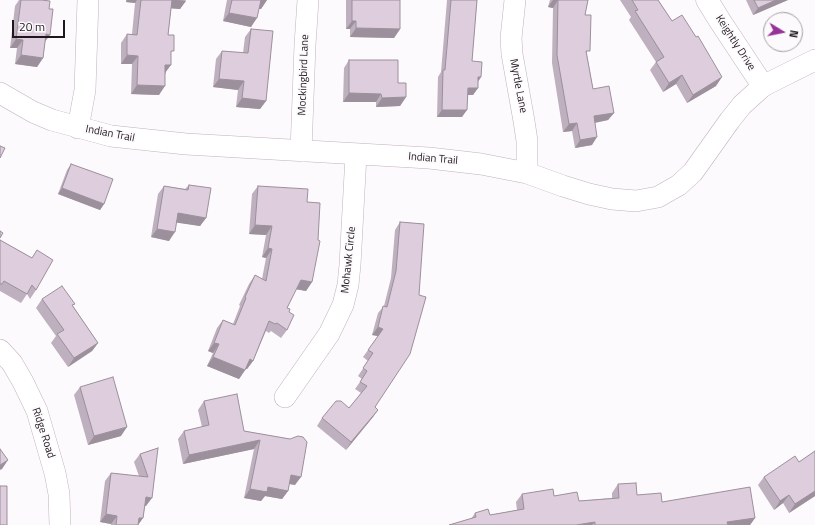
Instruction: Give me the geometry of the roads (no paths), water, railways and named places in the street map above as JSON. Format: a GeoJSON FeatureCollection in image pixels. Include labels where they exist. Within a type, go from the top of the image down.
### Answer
{"type":"FeatureCollection","features":[{"type":"Feature","properties":{"kind":"street"},"geometry":{"type":"LineString","coordinates":[[78,128],[85,90],[88,0]]}},
{"type":"Feature","properties":{"kind":"street","name":"Mockingbird Lane"},"geometry":{"type":"LineString","coordinates":[[302,151],[305,44],[308,0]]}},
{"type":"Feature","properties":{"kind":"street","name":"Myrtle Lane"},"geometry":{"type":"LineString","coordinates":[[515,0],[511,38],[512,54],[527,141],[528,173]]}},
{"type":"Feature","properties":{"kind":"street","name":"Keightly Drive"},"geometry":{"type":"LineString","coordinates":[[708,0],[720,21],[763,86]]}},
{"type":"Feature","properties":{"kind":"street","name":"Indian Trail"},"geometry":{"type":"LineString","coordinates":[[0,92],[33,112],[78,128],[111,136],[139,140],[356,155],[429,158],[481,164],[528,173],[589,194],[612,199],[636,201],[658,197],[679,185],[693,172],[742,105],[763,86],[815,60]]}},
{"type":"Feature","properties":{"kind":"street","name":"Mohawk Circle"},"geometry":{"type":"LineString","coordinates":[[285,397],[329,334],[344,305],[350,265],[356,155]]}},
{"type":"Feature","properties":{"kind":"street","name":"Ridge Road"},"geometry":{"type":"LineString","coordinates":[[0,350],[12,363],[37,411],[55,474],[59,494],[60,525]]}}]}
